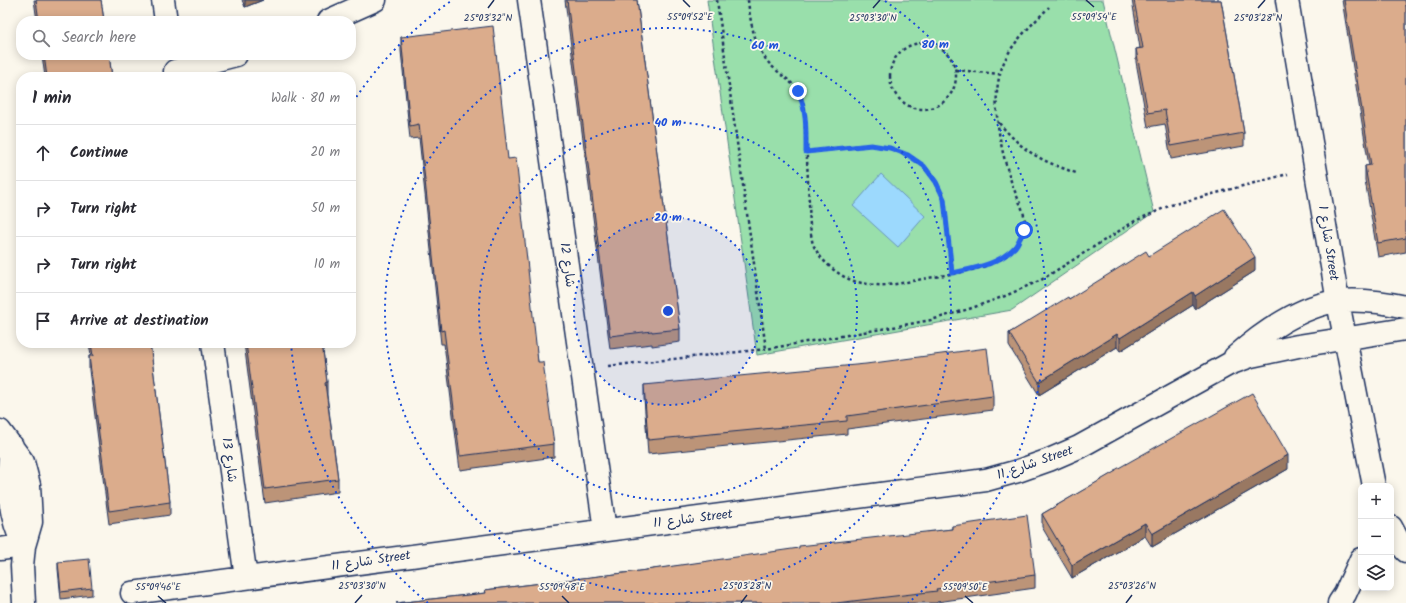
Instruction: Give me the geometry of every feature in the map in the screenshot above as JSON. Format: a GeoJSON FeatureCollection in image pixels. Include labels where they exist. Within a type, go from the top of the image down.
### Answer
{"type":"FeatureCollection","features":[{"type":"Feature","properties":{"kind":"street"},"geometry":{"type":"LineString","coordinates":[[163,0],[165,16]]}},
{"type":"Feature","properties":{"kind":"street"},"geometry":{"type":"LineString","coordinates":[[339,16],[375,0]]}},
{"type":"Feature","properties":{"kind":"street","name":"شارع 12"},"geometry":{"type":"LineString","coordinates":[[529,0],[605,530]]}},
{"type":"Feature","properties":{"kind":"street","name":"شارع 1 Street"},"geometry":{"type":"LineString","coordinates":[[1287,0],[1338,302],[1373,483]]}},
{"type":"Feature","properties":{"kind":"street"},"geometry":{"type":"LineString","coordinates":[[174,68],[212,60]]}},
{"type":"Feature","properties":{"kind":"street","name":"شارع 11 Street"},"geometry":{"type":"LineString","coordinates":[[132,594],[986,480],[1049,460],[1079,447],[1228,364],[1248,346],[1291,318],[1314,307],[1338,302],[1363,300],[1388,302],[1406,306]]}},
{"type":"Feature","properties":{"kind":"street","name":"شارع 11 Street"},"geometry":{"type":"LineString","coordinates":[[1228,364],[1274,351],[1406,329]]}},
{"type":"Feature","properties":{"kind":"street","name":"شارع 13"},"geometry":{"type":"LineString","coordinates":[[214,348],[246,578]]}},
{"type":"Feature","properties":{"kind":"street"},"geometry":{"type":"LineString","coordinates":[[4,442],[8,465],[12,514],[24,546],[22,566],[24,603]]}},
{"type":"Feature","properties":{"kind":"street"},"geometry":{"type":"LineString","coordinates":[[1394,518],[1406,526]]}},
{"type":"Feature","properties":{"kind":"street"},"geometry":{"type":"LineString","coordinates":[[1394,533],[1406,551]]}},
{"type":"Feature","properties":{"kind":"street"},"geometry":{"type":"LineString","coordinates":[[0,549],[24,546]]}},
{"type":"Feature","properties":{"kind":"street"},"geometry":{"type":"LineString","coordinates":[[1338,603],[1345,594],[1358,566]]}},
{"type":"Feature","properties":{"kind":"path"},"geometry":{"type":"LineString","coordinates":[[717,0],[766,349]]}},
{"type":"Feature","properties":{"kind":"path"},"geometry":{"type":"LineString","coordinates":[[748,0],[752,30],[767,61],[798,91],[803,102],[805,114],[812,243],[822,258],[835,271],[852,280],[869,285],[888,285],[987,266],[1003,258],[1016,246],[1024,230],[1024,213],[1006,166],[1000,142],[996,102],[999,74],[1005,59],[1015,45],[1049,7]]}},
{"type":"Feature","properties":{"kind":"path"},"geometry":{"type":"LineString","coordinates":[[918,43],[931,43],[942,48],[951,58],[956,70],[955,83],[950,95],[940,104],[928,109],[915,108],[903,103],[894,93],[890,80],[891,67],[896,55],[906,46],[918,43]]}},
{"type":"Feature","properties":{"kind":"path"},"geometry":{"type":"LineString","coordinates":[[956,70],[999,74]]}},
{"type":"Feature","properties":{"kind":"path"},"geometry":{"type":"LineString","coordinates":[[998,122],[1012,138],[1029,152],[1048,163],[1076,173]]}},
{"type":"Feature","properties":{"kind":"path"},"geometry":{"type":"LineString","coordinates":[[806,152],[871,145],[890,148],[902,152],[924,166],[936,182],[944,199],[952,273]]}},
{"type":"Feature","properties":{"kind":"path"},"geometry":{"type":"LineString","coordinates":[[582,369],[766,349],[931,320],[969,309],[1005,296],[1041,280],[1135,221],[1171,205],[1316,167]]}},
{"type":"Feature","properties":{"kind":"green space"},"geometry":{"type":"Polygon","coordinates":[[[707,0],[1103,0],[1154,212],[1012,310],[757,355],[707,0]]]}},
{"type":"Feature","properties":{"kind":"water"},"geometry":{"type":"Polygon","coordinates":[[[881,174],[925,216],[898,247],[853,206],[881,174]]]}},
{"type":"Feature","properties":{"kind":"building"},"geometry":{"type":"Polygon","coordinates":[[[36,0],[101,0],[103,16],[38,16],[36,0]]]}},
{"type":"Feature","properties":{"kind":"building"},"geometry":{"type":"Polygon","coordinates":[[[567,0],[637,0],[680,329],[610,336],[567,0]]]}},
{"type":"Feature","properties":{"kind":"building"},"geometry":{"type":"Polygon","coordinates":[[[1134,0],[1221,0],[1244,133],[1171,146],[1165,110],[1148,113],[1136,49],[1143,48],[1134,0]]]}},
{"type":"Feature","properties":{"kind":"building"},"geometry":{"type":"Polygon","coordinates":[[[1344,0],[1405,0],[1406,238],[1378,243],[1365,166],[1371,165],[1344,0]]]}},
{"type":"Feature","properties":{"kind":"building"},"geometry":{"type":"Polygon","coordinates":[[[493,26],[508,159],[516,158],[538,362],[543,362],[554,444],[460,456],[444,330],[441,331],[419,124],[410,126],[401,37],[493,26]]]}},
{"type":"Feature","properties":{"kind":"building"},"geometry":{"type":"Polygon","coordinates":[[[45,60],[110,60],[111,72],[46,72],[45,60]]]}},
{"type":"Feature","properties":{"kind":"building"},"geometry":{"type":"Polygon","coordinates":[[[1224,209],[1255,257],[1195,296],[1193,292],[1120,338],[1117,334],[1039,382],[1009,333],[1068,297],[1069,299],[1146,251],[1149,256],[1224,209]]]}},
{"type":"Feature","properties":{"kind":"building"},"geometry":{"type":"Polygon","coordinates":[[[92,348],[151,348],[170,502],[109,511],[89,356],[93,356],[92,348]]]}},
{"type":"Feature","properties":{"kind":"building"},"geometry":{"type":"Polygon","coordinates":[[[247,348],[323,348],[327,382],[325,383],[338,479],[265,489],[247,348]]]}},
{"type":"Feature","properties":{"kind":"building"},"geometry":{"type":"Polygon","coordinates":[[[987,348],[993,396],[847,416],[847,421],[648,440],[644,385],[866,364],[987,348]]]}},
{"type":"Feature","properties":{"kind":"building"},"geometry":{"type":"Polygon","coordinates":[[[1252,393],[1288,455],[1152,534],[1145,523],[1072,565],[1042,514],[1116,471],[1115,470],[1252,393]]]}},
{"type":"Feature","properties":{"kind":"building"},"geometry":{"type":"Polygon","coordinates":[[[1027,515],[1035,575],[936,589],[937,591],[836,603],[396,603],[486,593],[485,590],[632,572],[799,548],[799,546],[952,529],[952,526],[1027,515]]]}},
{"type":"Feature","properties":{"kind":"building"},"geometry":{"type":"Polygon","coordinates":[[[89,559],[92,588],[61,592],[58,562],[89,559]]]}},
{"type":"Feature","properties":{"kind":"route"},"geometry":{"type":"LineString","coordinates":[[798,91],[803,102],[805,114],[806,152],[871,145],[890,148],[908,155],[924,166],[936,182],[944,199],[952,273],[987,266],[1003,258],[1016,246],[1024,230]]}}]}
